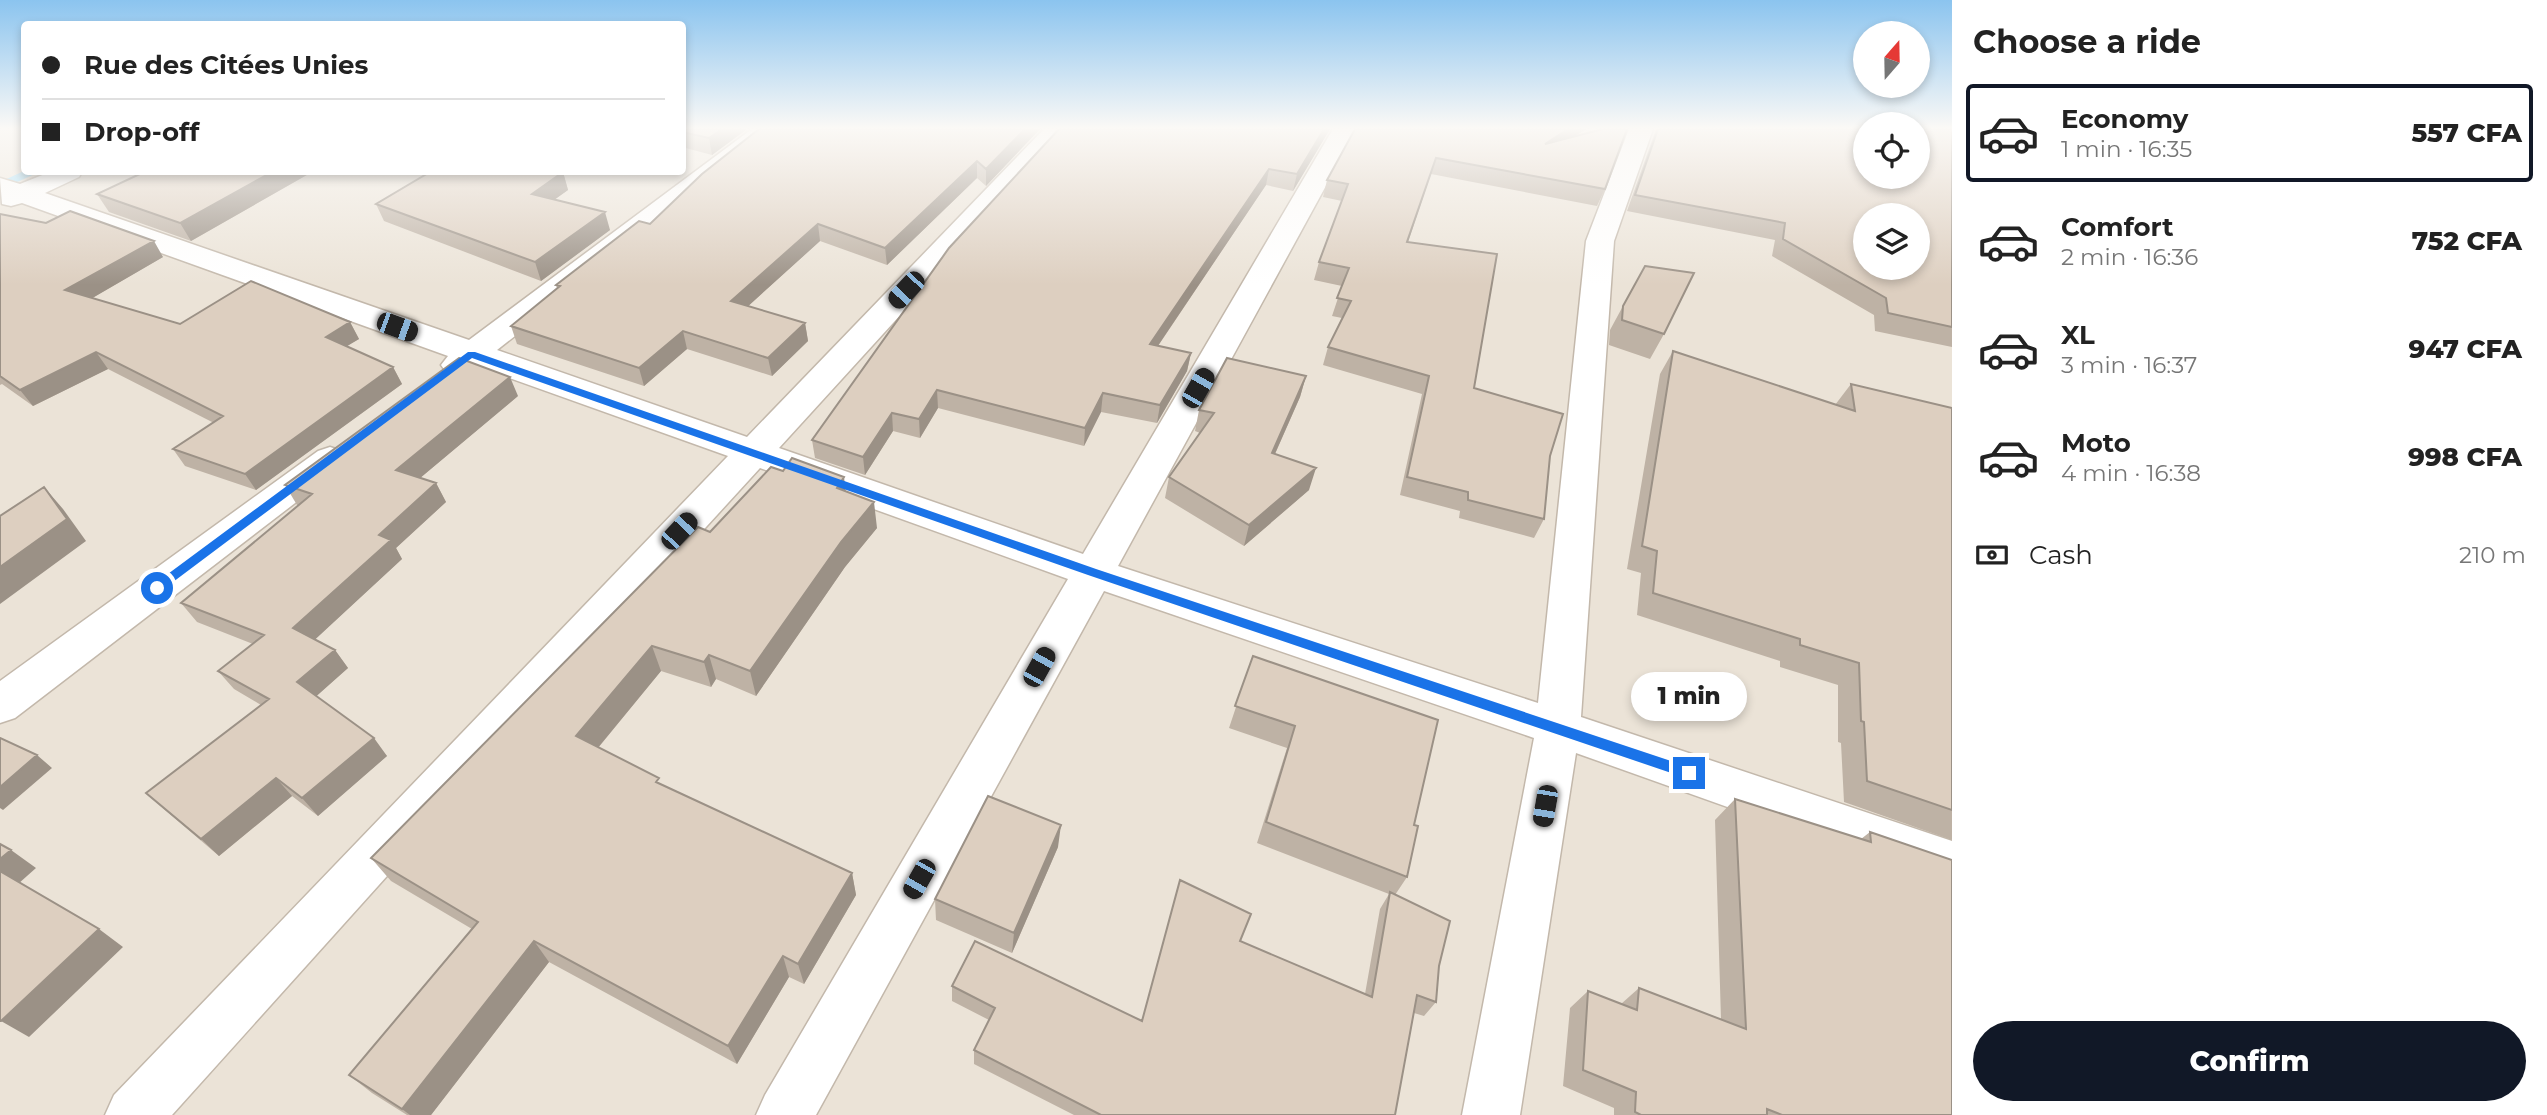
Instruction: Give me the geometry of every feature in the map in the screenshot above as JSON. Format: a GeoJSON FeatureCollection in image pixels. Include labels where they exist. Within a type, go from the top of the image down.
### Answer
{"type":"FeatureCollection","features":[{"type":"Feature","properties":{"kind":"street"},"geometry":{"type":"LineString","coordinates":[[8,193],[43,181]]}},
{"type":"Feature","properties":{"kind":"street"},"geometry":{"type":"LineString","coordinates":[[426,387],[699,181]]}},
{"type":"Feature","properties":{"kind":"street"},"geometry":{"type":"LineString","coordinates":[[134,1115],[1009,181]]}},
{"type":"Feature","properties":{"kind":"street"},"geometry":{"type":"LineString","coordinates":[[785,1115],[1315,181]]}},
{"type":"Feature","properties":{"kind":"street"},"geometry":{"type":"LineString","coordinates":[[1491,1115],[1558,728],[1600,242],[1622,181]]}},
{"type":"Feature","properties":{"kind":"street"},"geometry":{"type":"LineString","coordinates":[[8,193],[754,451],[1092,572],[1558,728],[1952,864]]}},
{"type":"Feature","properties":{"kind":"street"},"geometry":{"type":"LineString","coordinates":[[0,705],[359,438]]}},
{"type":"Feature","properties":{"kind":"shaded area"},"geometry":{"type":"Polygon","coordinates":[[[0,181],[1853,181],[1853,189],[1930,189],[1930,181],[1952,181],[1952,1115],[0,1115],[0,181]]]}},
{"type":"Feature","properties":{"kind":"building"},"geometry":{"type":"Polygon","coordinates":[[[125,181],[256,181],[180,223],[97,194],[125,181]]]}},
{"type":"Feature","properties":{"kind":"building"},"geometry":{"type":"Polygon","coordinates":[[[415,181],[550,181],[532,194],[605,212],[535,262],[376,204],[415,181]]]}},
{"type":"Feature","properties":{"kind":"building"},"geometry":{"type":"Polygon","coordinates":[[[695,181],[956,181],[885,248],[818,224],[731,301],[805,323],[768,358],[683,331],[639,368],[511,326],[560,286],[556,285],[639,221],[650,224],[695,181]]]}},
{"type":"Feature","properties":{"kind":"building"},"geometry":{"type":"Polygon","coordinates":[[[1011,181],[1261,181],[1150,344],[1191,353],[1160,405],[1103,393],[1085,428],[937,390],[919,419],[892,413],[863,457],[812,440],[949,248],[1011,181]]]}},
{"type":"Feature","properties":{"kind":"building"},"geometry":{"type":"Polygon","coordinates":[[[1332,181],[1428,181],[1407,242],[1497,254],[1474,388],[1563,414],[1550,456],[1544,519],[1468,500],[1468,492],[1407,477],[1429,376],[1328,347],[1351,301],[1337,298],[1349,268],[1319,262],[1348,184],[1332,181]]]}},
{"type":"Feature","properties":{"kind":"building"},"geometry":{"type":"Polygon","coordinates":[[[1562,181],[1608,181],[1605,189],[1562,181]]]}},
{"type":"Feature","properties":{"kind":"building"},"geometry":{"type":"Polygon","coordinates":[[[1640,181],[1853,181],[1853,189],[1930,189],[1930,181],[1952,181],[1952,327],[1888,313],[1886,298],[1855,280],[1930,280],[1930,203],[1853,203],[1853,279],[1783,239],[1785,223],[1635,195],[1640,181]]]}},
{"type":"Feature","properties":{"kind":"building"},"geometry":{"type":"Polygon","coordinates":[[[70,211],[154,241],[65,290],[180,324],[251,281],[350,322],[326,337],[393,367],[245,474],[173,449],[223,416],[96,352],[20,390],[0,376],[0,214],[46,223],[70,211]]]}},
{"type":"Feature","properties":{"kind":"building"},"geometry":{"type":"Polygon","coordinates":[[[1645,266],[1694,273],[1664,334],[1622,320],[1623,306],[1645,266]]]}},
{"type":"Feature","properties":{"kind":"building"},"geometry":{"type":"Polygon","coordinates":[[[1673,351],[1855,411],[1851,384],[1952,408],[1952,810],[1867,781],[1859,663],[1800,645],[1800,639],[1653,593],[1657,551],[1642,546],[1673,351]]]}},
{"type":"Feature","properties":{"kind":"building"},"geometry":{"type":"Polygon","coordinates":[[[459,358],[510,377],[396,470],[436,483],[379,535],[391,540],[293,628],[335,650],[297,682],[374,738],[302,798],[276,778],[201,839],[146,793],[269,699],[218,671],[264,635],[181,603],[312,494],[285,485],[459,358]]]}},
{"type":"Feature","properties":{"kind":"building"},"geometry":{"type":"Polygon","coordinates":[[[1227,358],[1306,376],[1272,453],[1316,468],[1249,525],[1169,477],[1214,413],[1199,410],[1227,358]]]}},
{"type":"Feature","properties":{"kind":"building"},"geometry":{"type":"Polygon","coordinates":[[[792,458],[844,477],[837,488],[874,502],[841,542],[750,671],[709,655],[704,662],[652,646],[576,736],[659,778],[656,782],[852,873],[798,964],[783,956],[728,1046],[534,941],[402,1109],[349,1075],[478,922],[371,858],[698,527],[710,532],[771,467],[783,471],[792,458]]]}},
{"type":"Feature","properties":{"kind":"building"},"geometry":{"type":"Polygon","coordinates":[[[44,487],[67,519],[0,567],[0,516],[44,487]]]}},
{"type":"Feature","properties":{"kind":"building"},"geometry":{"type":"Polygon","coordinates":[[[1253,656],[1438,720],[1414,825],[1418,826],[1407,877],[1266,822],[1295,726],[1235,706],[1253,656]]]}},
{"type":"Feature","properties":{"kind":"building"},"geometry":{"type":"Polygon","coordinates":[[[0,738],[37,755],[0,787],[0,738]]]}},
{"type":"Feature","properties":{"kind":"building"},"geometry":{"type":"Polygon","coordinates":[[[988,796],[1061,825],[1014,933],[935,899],[988,796]]]}},
{"type":"Feature","properties":{"kind":"building"},"geometry":{"type":"Polygon","coordinates":[[[1735,799],[1871,842],[1870,832],[1952,860],[1952,1115],[1782,1115],[1767,1109],[1767,1115],[1641,1115],[1635,1112],[1636,1092],[1583,1070],[1588,991],[1637,1010],[1639,988],[1746,1029],[1735,799]]]}},
{"type":"Feature","properties":{"kind":"building"},"geometry":{"type":"Polygon","coordinates":[[[0,844],[11,850],[0,859],[0,844]]]}},
{"type":"Feature","properties":{"kind":"building"},"geometry":{"type":"Polygon","coordinates":[[[0,871],[99,929],[1,1021],[0,1021],[0,871]]]}},
{"type":"Feature","properties":{"kind":"building"},"geometry":{"type":"Polygon","coordinates":[[[1180,880],[1251,914],[1240,941],[1372,997],[1390,892],[1450,921],[1439,966],[1436,1002],[1417,995],[1395,1115],[1101,1115],[974,1050],[995,1008],[952,986],[975,941],[1142,1021],[1180,880]]]}},
{"type":"Feature","properties":{"kind":"waterway"},"geometry":{"type":"LineString","coordinates":[[0,186],[12,181]]}},
{"type":"Feature","properties":{"kind":"route"},"geometry":{"type":"LineString","coordinates":[[157,588],[471,354],[754,451],[1092,572],[1689,773]]}}]}
